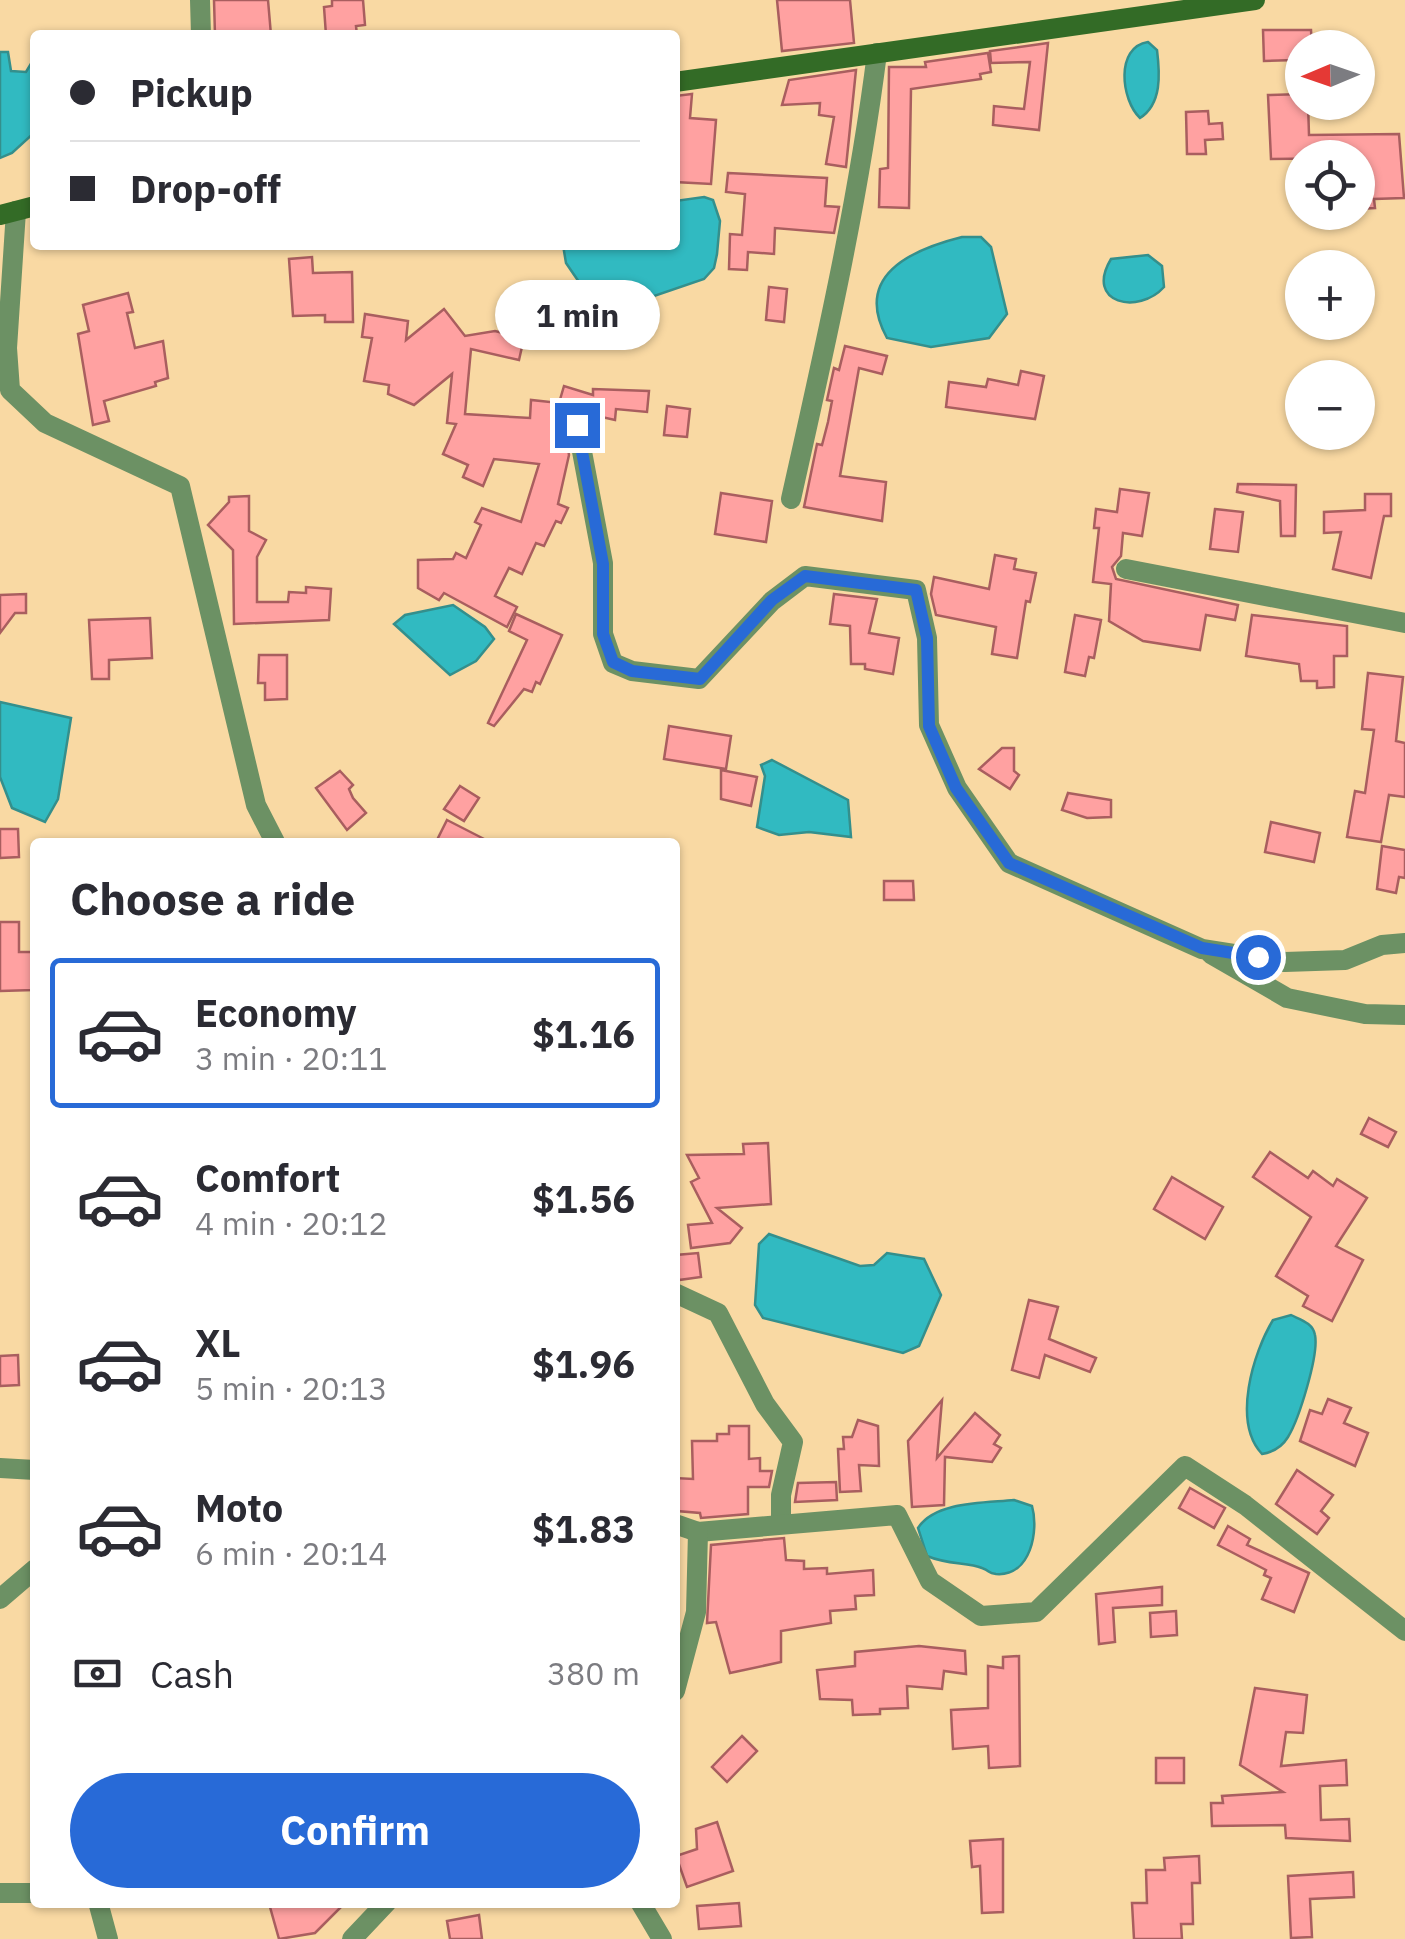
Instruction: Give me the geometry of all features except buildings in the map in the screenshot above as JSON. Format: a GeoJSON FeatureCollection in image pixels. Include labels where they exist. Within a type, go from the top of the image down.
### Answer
{"type":"FeatureCollection","features":[{"type":"Feature","properties":{"kind":"main road"},"geometry":{"type":"LineString","coordinates":[[680,81],[1255,0]]}},
{"type":"Feature","properties":{"kind":"street"},"geometry":{"type":"LineString","coordinates":[[200,0],[202,30]]}},
{"type":"Feature","properties":{"kind":"street"},"geometry":{"type":"LineString","coordinates":[[790,499],[838,290],[865,150],[877,53]]}},
{"type":"Feature","properties":{"kind":"street"},"geometry":{"type":"LineString","coordinates":[[17,211],[17,252],[6,348],[10,390],[44,423],[180,486],[256,804],[273,838]]}},
{"type":"Feature","properties":{"kind":"street"},"geometry":{"type":"LineString","coordinates":[[577,425],[603,564],[603,634],[613,662],[632,671],[700,679],[772,600],[805,576],[916,590],[927,638],[929,726],[956,788],[1009,863],[1202,948],[1287,998],[1365,1014],[1405,1016]]}},
{"type":"Feature","properties":{"kind":"street"},"geometry":{"type":"LineString","coordinates":[[1126,569],[1405,623]]}},
{"type":"Feature","properties":{"kind":"street"},"geometry":{"type":"LineString","coordinates":[[1202,948],[1285,962],[1345,960],[1382,945],[1405,942]]}},
{"type":"Feature","properties":{"kind":"street"},"geometry":{"type":"LineString","coordinates":[[680,1295],[718,1313],[765,1404],[794,1442],[781,1495],[782,1524]]}},
{"type":"Feature","properties":{"kind":"street"},"geometry":{"type":"LineString","coordinates":[[680,1526],[698,1532],[897,1515],[930,1580],[981,1616],[1036,1612],[1185,1466],[1246,1504],[1405,1632]]}},
{"type":"Feature","properties":{"kind":"street"},"geometry":{"type":"LineString","coordinates":[[0,1468],[30,1470]]}},
{"type":"Feature","properties":{"kind":"street"},"geometry":{"type":"LineString","coordinates":[[680,1672],[696,1612],[698,1532]]}},
{"type":"Feature","properties":{"kind":"street"},"geometry":{"type":"LineString","coordinates":[[0,1599],[30,1573]]}},
{"type":"Feature","properties":{"kind":"street"},"geometry":{"type":"LineString","coordinates":[[0,1894],[30,1893]]}},
{"type":"Feature","properties":{"kind":"street"},"geometry":{"type":"LineString","coordinates":[[100,1908],[108,1939]]}},
{"type":"Feature","properties":{"kind":"street"},"geometry":{"type":"LineString","coordinates":[[352,1939],[381,1908]]}},
{"type":"Feature","properties":{"kind":"street"},"geometry":{"type":"LineString","coordinates":[[644,1908],[662,1939]]}},
{"type":"Feature","properties":{"kind":"water"},"geometry":{"type":"Polygon","coordinates":[[[1148,42],[1157,50],[1158,88],[1152,105],[1140,118],[1129,99],[1124,75],[1130,53],[1148,42]]]}},
{"type":"Feature","properties":{"kind":"water"},"geometry":{"type":"Polygon","coordinates":[[[0,52],[8,52],[11,71],[26,72],[30,65],[30,137],[0,158],[0,52]]]}},
{"type":"Feature","properties":{"kind":"water"},"geometry":{"type":"Polygon","coordinates":[[[704,197],[713,200],[720,221],[714,268],[704,279],[622,307],[592,301],[566,263],[564,250],[680,250],[680,200],[704,197]]]}},
{"type":"Feature","properties":{"kind":"water"},"geometry":{"type":"Polygon","coordinates":[[[962,237],[981,237],[991,247],[1007,314],[989,338],[931,347],[887,338],[878,316],[877,298],[882,282],[906,258],[962,237]]]}},
{"type":"Feature","properties":{"kind":"water"},"geometry":{"type":"Polygon","coordinates":[[[1148,255],[1162,266],[1164,287],[1141,301],[1118,300],[1109,295],[1104,274],[1111,259],[1148,255]]]}},
{"type":"Feature","properties":{"kind":"water"},"geometry":{"type":"Polygon","coordinates":[[[453,605],[485,627],[494,639],[476,661],[450,675],[394,624],[405,615],[453,605]]]}},
{"type":"Feature","properties":{"kind":"water"},"geometry":{"type":"Polygon","coordinates":[[[0,702],[71,718],[58,799],[45,822],[12,808],[0,777],[0,702]]]}},
{"type":"Feature","properties":{"kind":"water"},"geometry":{"type":"Polygon","coordinates":[[[772,760],[848,800],[851,837],[809,832],[779,835],[757,827],[765,776],[761,765],[772,760]]]}},
{"type":"Feature","properties":{"kind":"water"},"geometry":{"type":"Polygon","coordinates":[[[769,1234],[860,1266],[874,1265],[887,1253],[924,1259],[941,1295],[919,1346],[903,1353],[763,1318],[755,1305],[759,1244],[769,1234]]]}},
{"type":"Feature","properties":{"kind":"water"},"geometry":{"type":"Polygon","coordinates":[[[1291,1315],[1314,1331],[1311,1371],[1288,1437],[1277,1448],[1262,1454],[1248,1424],[1249,1387],[1259,1350],[1273,1320],[1291,1315]]]}},
{"type":"Feature","properties":{"kind":"water"},"geometry":{"type":"Polygon","coordinates":[[[1014,1500],[1032,1506],[1034,1516],[1030,1550],[1017,1568],[996,1574],[927,1556],[918,1528],[926,1519],[948,1508],[1014,1500]]]}},
{"type":"Feature","properties":{"kind":"route"},"geometry":{"type":"LineString","coordinates":[[577,425],[603,564],[603,634],[613,662],[632,671],[700,679],[772,600],[805,576],[916,590],[927,638],[929,726],[956,788],[1009,863],[1202,948],[1258,957]]}}]}
